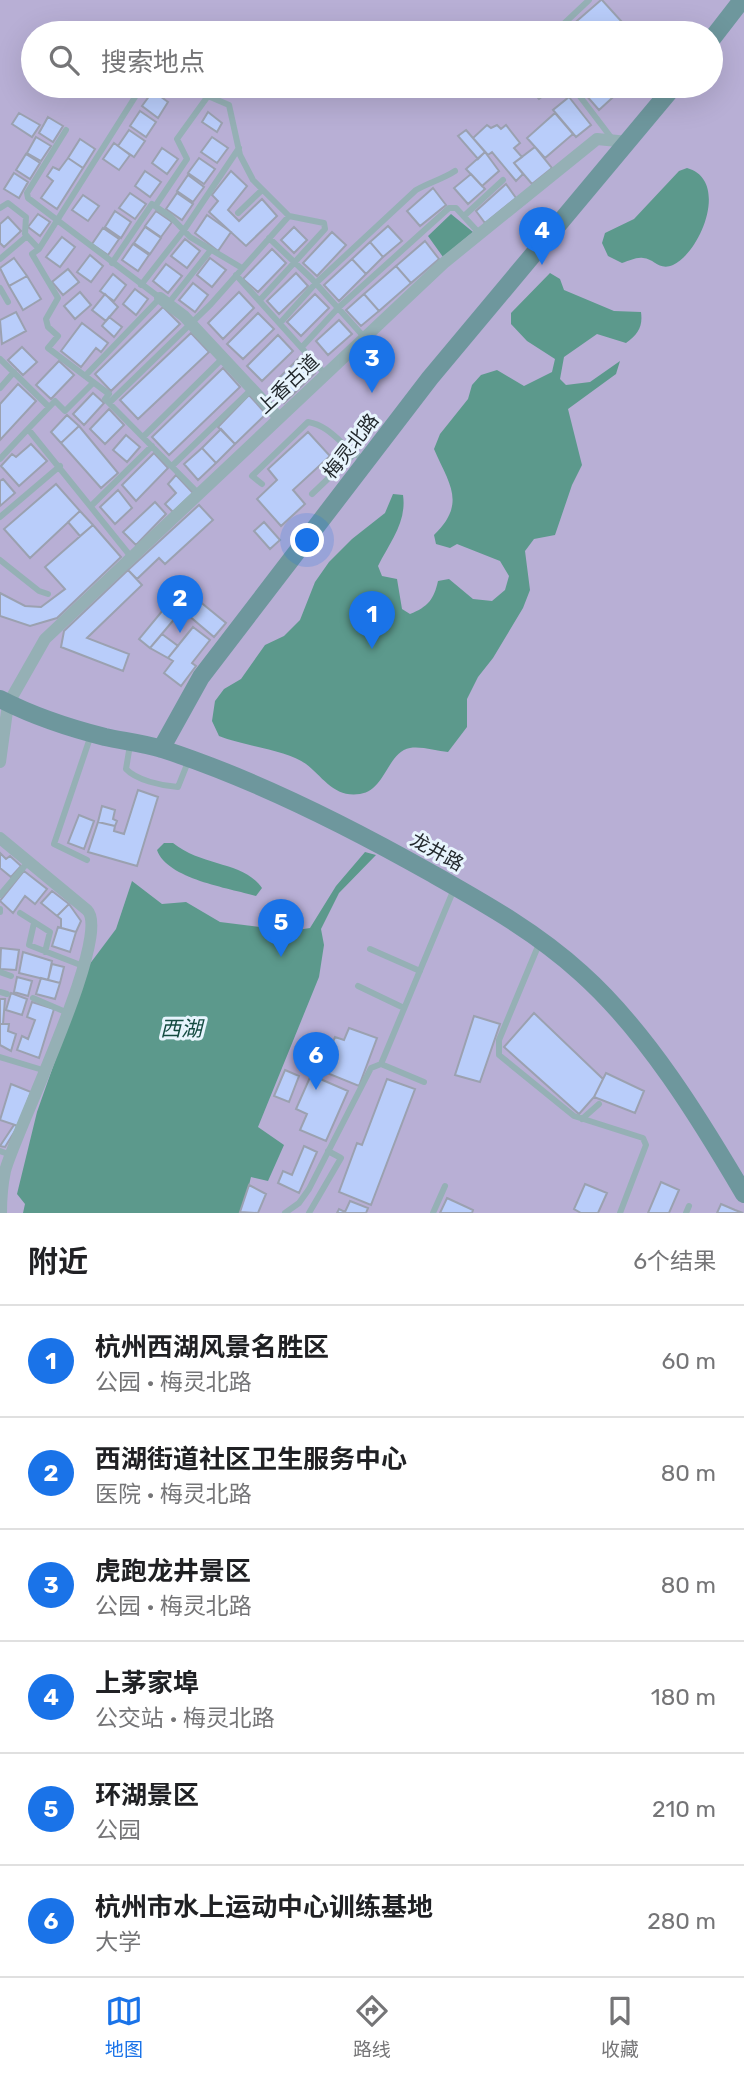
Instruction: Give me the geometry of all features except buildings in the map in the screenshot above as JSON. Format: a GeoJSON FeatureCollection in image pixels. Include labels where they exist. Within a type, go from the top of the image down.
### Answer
{"type":"FeatureCollection","features":[{"type":"Feature","properties":{"kind":"street"},"geometry":{"type":"LineString","coordinates":[[723,25],[743,0]]}},
{"type":"Feature","properties":{"kind":"street","name":"梅灵北路"},"geometry":{"type":"LineString","coordinates":[[161,749],[201,677],[360,458],[430,378],[621,141],[662,98]]}},
{"type":"Feature","properties":{"kind":"street","name":"上香古道"},"geometry":{"type":"LineString","coordinates":[[4,701],[46,639],[365,338],[480,234],[597,139],[621,141]]}},
{"type":"Feature","properties":{"kind":"street"},"geometry":{"type":"LineString","coordinates":[[164,301],[191,323],[279,418]]}},
{"type":"Feature","properties":{"kind":"street"},"geometry":{"type":"LineString","coordinates":[[0,762],[4,701]]}},
{"type":"Feature","properties":{"kind":"street","name":"龙井路"},"geometry":{"type":"LineString","coordinates":[[4,701],[91,733],[161,749],[276,794],[383,846],[510,918],[583,974],[649,1050],[744,1194]]}},
{"type":"Feature","properties":{"kind":"street"},"geometry":{"type":"LineString","coordinates":[[0,838],[91,913],[83,966],[68,1013],[46,1071],[6,1153],[1,1213]]}},
{"type":"Feature","properties":{"kind":"lane"},"geometry":{"type":"LineString","coordinates":[[567,21],[589,0]]}},
{"type":"Feature","properties":{"kind":"lane"},"geometry":{"type":"LineString","coordinates":[[135,98],[58,221],[39,249],[32,254],[58,298],[46,319],[48,327],[58,336],[48,348],[109,394],[105,398],[200,494]]}},
{"type":"Feature","properties":{"kind":"lane"},"geometry":{"type":"LineString","coordinates":[[156,205],[187,159],[177,139],[207,98]]}},
{"type":"Feature","properties":{"kind":"lane"},"geometry":{"type":"LineString","coordinates":[[213,98],[229,105],[239,148],[253,180],[289,216],[324,223],[325,229],[260,299]]}},
{"type":"Feature","properties":{"kind":"lane"},"geometry":{"type":"LineString","coordinates":[[583,98],[621,141]]}},
{"type":"Feature","properties":{"kind":"lane"},"geometry":{"type":"LineString","coordinates":[[66,130],[27,193],[28,198],[164,301]]}},
{"type":"Feature","properties":{"kind":"lane"},"geometry":{"type":"LineString","coordinates":[[141,285],[184,230],[239,148]]}},
{"type":"Feature","properties":{"kind":"lane"},"geometry":{"type":"LineString","coordinates":[[281,322],[316,283],[416,190],[433,179],[445,178],[456,171]]}},
{"type":"Feature","properties":{"kind":"lane"},"geometry":{"type":"LineString","coordinates":[[464,216],[503,180]]}},
{"type":"Feature","properties":{"kind":"lane"},"geometry":{"type":"LineString","coordinates":[[239,213],[262,190]]}},
{"type":"Feature","properties":{"kind":"lane"},"geometry":{"type":"LineString","coordinates":[[0,208],[8,203],[26,217],[27,236],[39,249]]}},
{"type":"Feature","properties":{"kind":"lane"},"geometry":{"type":"LineString","coordinates":[[112,263],[152,204],[210,251],[242,268]]}},
{"type":"Feature","properties":{"kind":"lane"},"geometry":{"type":"LineString","coordinates":[[302,347],[338,309],[449,208],[456,208],[480,234]]}},
{"type":"Feature","properties":{"kind":"lane"},"geometry":{"type":"LineString","coordinates":[[109,402],[191,323],[289,216]]}},
{"type":"Feature","properties":{"kind":"lane"},"geometry":{"type":"LineString","coordinates":[[0,259],[27,236]]}},
{"type":"Feature","properties":{"kind":"lane"},"geometry":{"type":"LineString","coordinates":[[269,238],[316,283],[365,338]]}},
{"type":"Feature","properties":{"kind":"lane"},"geometry":{"type":"LineString","coordinates":[[85,376],[164,301],[210,251]]}},
{"type":"Feature","properties":{"kind":"lane"},"geometry":{"type":"LineString","coordinates":[[236,275],[326,375]]}},
{"type":"Feature","properties":{"kind":"lane"},"geometry":{"type":"LineString","coordinates":[[0,288],[8,302]]}},
{"type":"Feature","properties":{"kind":"lane"},"geometry":{"type":"LineString","coordinates":[[143,437],[223,358]]}},
{"type":"Feature","properties":{"kind":"lane"},"geometry":{"type":"LineString","coordinates":[[0,359],[49,407]]}},
{"type":"Feature","properties":{"kind":"lane"},"geometry":{"type":"LineString","coordinates":[[0,388],[13,372]]}},
{"type":"Feature","properties":{"kind":"lane"},"geometry":{"type":"LineString","coordinates":[[0,459],[55,401],[65,411],[93,383]]}},
{"type":"Feature","properties":{"kind":"lane"},"geometry":{"type":"LineString","coordinates":[[172,466],[252,389]]}},
{"type":"Feature","properties":{"kind":"lane"},"geometry":{"type":"LineString","coordinates":[[262,484],[252,476],[308,422],[322,424],[360,458],[312,494]]}},
{"type":"Feature","properties":{"kind":"lane"},"geometry":{"type":"LineString","coordinates":[[28,429],[132,558]]}},
{"type":"Feature","properties":{"kind":"lane"},"geometry":{"type":"LineString","coordinates":[[91,506],[152,446]]}},
{"type":"Feature","properties":{"kind":"lane"},"geometry":{"type":"LineString","coordinates":[[0,517],[60,466]]}},
{"type":"Feature","properties":{"kind":"lane"},"geometry":{"type":"LineString","coordinates":[[0,560],[39,591],[48,594]]}},
{"type":"Feature","properties":{"kind":"lane"},"geometry":{"type":"LineString","coordinates":[[86,860],[54,844],[91,733]]}},
{"type":"Feature","properties":{"kind":"lane"},"geometry":{"type":"LineString","coordinates":[[131,743],[125,769],[131,774],[168,787],[178,787],[189,760]]}},
{"type":"Feature","properties":{"kind":"lane"},"geometry":{"type":"LineString","coordinates":[[0,895],[27,862]]}},
{"type":"Feature","properties":{"kind":"lane"},"geometry":{"type":"LineString","coordinates":[[381,1064],[455,887]]}},
{"type":"Feature","properties":{"kind":"lane"},"geometry":{"type":"LineString","coordinates":[[20,913],[50,932],[45,951]]}},
{"type":"Feature","properties":{"kind":"lane"},"geometry":{"type":"LineString","coordinates":[[34,923],[29,945],[83,966]]}},
{"type":"Feature","properties":{"kind":"lane"},"geometry":{"type":"LineString","coordinates":[[541,940],[499,1040],[499,1055],[574,1116],[643,1138],[646,1145],[620,1213]]}},
{"type":"Feature","properties":{"kind":"lane"},"geometry":{"type":"LineString","coordinates":[[370,949],[420,971]]}},
{"type":"Feature","properties":{"kind":"lane"},"geometry":{"type":"LineString","coordinates":[[0,972],[11,976]]}},
{"type":"Feature","properties":{"kind":"lane"},"geometry":{"type":"LineString","coordinates":[[358,986],[404,1008]]}},
{"type":"Feature","properties":{"kind":"lane"},"geometry":{"type":"LineString","coordinates":[[33,998],[68,1013]]}},
{"type":"Feature","properties":{"kind":"lane"},"geometry":{"type":"LineString","coordinates":[[0,1057],[46,1071]]}},
{"type":"Feature","properties":{"kind":"lane"},"geometry":{"type":"LineString","coordinates":[[285,1213],[299,1203],[371,1068],[381,1064],[424,1082]]}},
{"type":"Feature","properties":{"kind":"lane"},"geometry":{"type":"LineString","coordinates":[[582,1119],[599,1104]]}},
{"type":"Feature","properties":{"kind":"lane"},"geometry":{"type":"LineString","coordinates":[[309,1213],[341,1158],[328,1151]]}},
{"type":"Feature","properties":{"kind":"lane"},"geometry":{"type":"LineString","coordinates":[[433,1213],[445,1186]]}},
{"type":"Feature","properties":{"kind":"shaded area"},"geometry":{"type":"Polygon","coordinates":[[[0,0],[744,0],[744,1213],[0,1213],[0,0]]]}},
{"type":"Feature","properties":{"kind":"water"},"geometry":{"type":"Polygon","coordinates":[[[687,168],[700,175],[707,186],[709,201],[701,232],[683,258],[664,267],[643,258],[622,263],[608,256],[602,243],[605,233],[634,219],[679,171],[687,168]]]}},
{"type":"Feature","properties":{"kind":"water"},"geometry":{"type":"Polygon","coordinates":[[[451,214],[473,232],[443,257],[428,236],[451,214]]]}},
{"type":"Feature","properties":{"kind":"water"},"geometry":{"type":"Polygon","coordinates":[[[550,273],[560,279],[564,290],[614,311],[641,312],[641,322],[637,333],[626,343],[597,334],[564,357],[560,379],[566,385],[590,382],[620,361],[616,374],[568,409],[582,465],[572,485],[555,535],[534,539],[525,551],[530,590],[523,608],[493,658],[478,677],[467,699],[467,727],[448,752],[419,748],[402,751],[376,786],[360,794],[336,790],[298,759],[219,736],[212,721],[215,701],[224,689],[241,679],[265,645],[284,636],[300,620],[315,582],[329,562],[352,539],[385,513],[393,494],[403,495],[404,505],[400,523],[378,566],[382,576],[397,579],[402,609],[410,614],[426,605],[432,598],[438,581],[449,579],[473,599],[492,601],[505,590],[509,576],[500,561],[457,544],[450,548],[436,544],[434,535],[450,513],[452,493],[434,449],[440,434],[468,399],[472,385],[481,375],[497,370],[524,386],[552,372],[555,359],[527,341],[511,324],[511,313],[550,273]]]}},
{"type":"Feature","properties":{"kind":"water"},"geometry":{"type":"Polygon","coordinates":[[[164,843],[173,843],[185,851],[244,873],[262,888],[256,896],[215,886],[186,875],[163,860],[157,850],[164,843]]]}},
{"type":"Feature","properties":{"kind":"water","name":"西湖"},"geometry":{"type":"Polygon","coordinates":[[[365,852],[376,855],[339,893],[321,929],[324,945],[319,977],[258,1127],[284,1145],[268,1181],[251,1177],[242,1213],[23,1213],[25,1204],[17,1194],[37,1112],[89,965],[116,929],[132,881],[162,904],[186,902],[220,922],[291,931],[310,928],[336,886],[365,852]]]}},
{"type":"Feature","properties":{"kind":"place","name":"上茅家埠"},"geometry":{"type":"Point","coordinates":[542,265]}},
{"type":"Feature","properties":{"kind":"place","name":"虎跑龙井景区"},"geometry":{"type":"Point","coordinates":[372,393]}},
{"type":"Feature","properties":{"kind":"place","name":"西湖街道社区卫生服务中心"},"geometry":{"type":"Point","coordinates":[180,633]}},
{"type":"Feature","properties":{"kind":"place","name":"杭州西湖风景名胜区"},"geometry":{"type":"Point","coordinates":[372,649]}},
{"type":"Feature","properties":{"kind":"place","name":"环湖景区"},"geometry":{"type":"Point","coordinates":[281,957]}},
{"type":"Feature","properties":{"kind":"place","name":"杭州市水上运动中心训练基地"},"geometry":{"type":"Point","coordinates":[316,1090]}}]}
